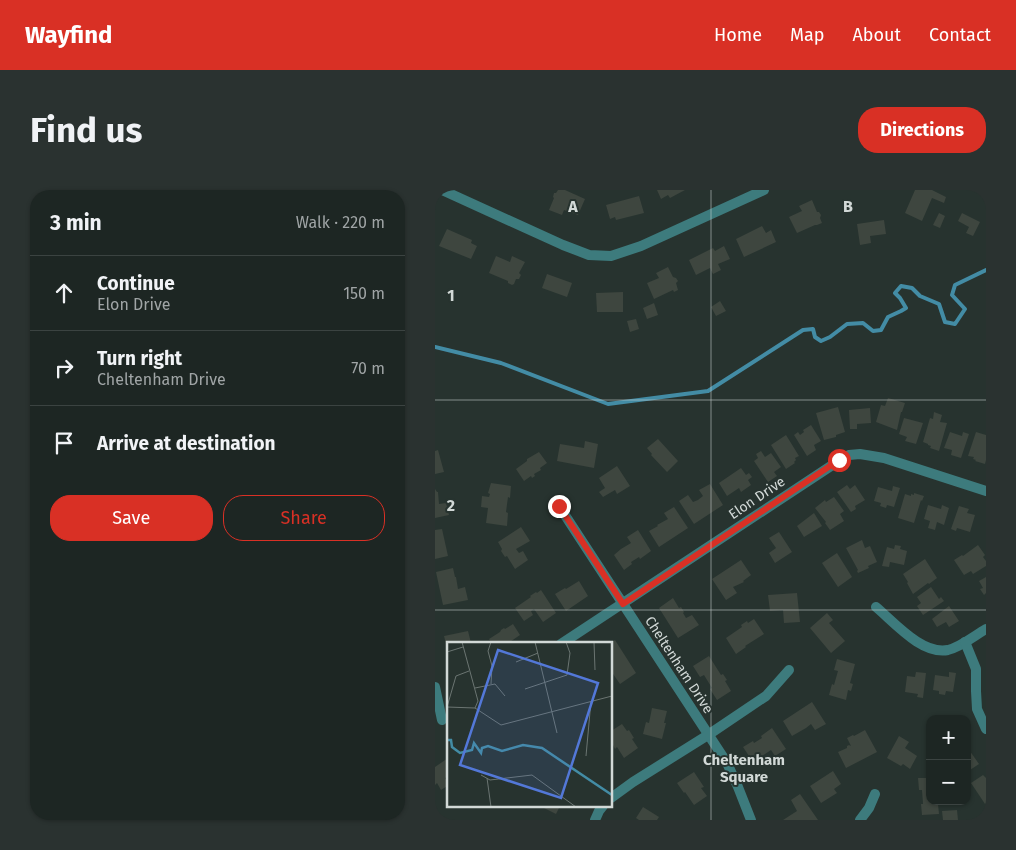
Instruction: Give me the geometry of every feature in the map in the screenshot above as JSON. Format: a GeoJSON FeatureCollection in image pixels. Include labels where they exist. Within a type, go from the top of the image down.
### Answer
{"type":"FeatureCollection","features":[{"type":"Feature","properties":{"kind":"street"},"geometry":{"type":"LineString","coordinates":[[442,190],[563,246],[589,255],[611,256],[641,246],[764,190]]}},
{"type":"Feature","properties":{"kind":"street","name":"Elon Drive"},"geometry":{"type":"LineString","coordinates":[[564,642],[849,455],[860,454],[884,458],[986,491]]}},
{"type":"Feature","properties":{"kind":"street","name":"Cheltenham Drive"},"geometry":{"type":"LineString","coordinates":[[559,506],[731,771],[751,820]]}},
{"type":"Feature","properties":{"kind":"street"},"geometry":{"type":"LineString","coordinates":[[876,607],[917,643],[929,649],[947,650],[957,647],[986,629]]}},
{"type":"Feature","properties":{"kind":"street"},"geometry":{"type":"LineString","coordinates":[[965,642],[977,669],[975,691],[977,709],[986,729]]}},
{"type":"Feature","properties":{"kind":"street"},"geometry":{"type":"LineString","coordinates":[[613,797],[766,696],[789,670]]}},
{"type":"Feature","properties":{"kind":"street"},"geometry":{"type":"LineString","coordinates":[[435,687],[442,721]]}},
{"type":"Feature","properties":{"kind":"street"},"geometry":{"type":"LineString","coordinates":[[860,820],[869,808],[875,794]]}},
{"type":"Feature","properties":{"kind":"street"},"geometry":{"type":"LineString","coordinates":[[595,820],[601,808]]}},
{"type":"Feature","properties":{"kind":"building"},"geometry":{"type":"Polygon","coordinates":[[[558,190],[565,190],[585,199],[578,215],[564,210],[562,215],[549,210],[554,193],[558,190]]]}},
{"type":"Feature","properties":{"kind":"building"},"geometry":{"type":"Polygon","coordinates":[[[657,190],[685,190],[670,198],[668,195],[661,199],[657,190]]]}},
{"type":"Feature","properties":{"kind":"building"},"geometry":{"type":"Polygon","coordinates":[[[915,190],[932,190],[946,197],[944,203],[932,198],[922,221],[905,213],[915,190]]]}},
{"type":"Feature","properties":{"kind":"building"},"geometry":{"type":"Polygon","coordinates":[[[639,196],[644,213],[616,220],[615,217],[610,219],[606,205],[639,196]]]}},
{"type":"Feature","properties":{"kind":"building"},"geometry":{"type":"Polygon","coordinates":[[[812,200],[817,212],[821,215],[822,223],[797,233],[789,217],[802,211],[799,206],[812,200]]]}},
{"type":"Feature","properties":{"kind":"building"},"geometry":{"type":"Polygon","coordinates":[[[939,213],[945,216],[940,228],[933,225],[939,213]]]}},
{"type":"Feature","properties":{"kind":"building"},"geometry":{"type":"Polygon","coordinates":[[[962,213],[980,222],[973,236],[966,233],[969,227],[958,221],[962,213]]]}},
{"type":"Feature","properties":{"kind":"building"},"geometry":{"type":"Polygon","coordinates":[[[884,220],[886,234],[870,236],[871,243],[860,245],[857,224],[884,220]]]}},
{"type":"Feature","properties":{"kind":"building"},"geometry":{"type":"Polygon","coordinates":[[[762,226],[766,233],[771,230],[776,242],[744,257],[736,239],[762,226]]]}},
{"type":"Feature","properties":{"kind":"building"},"geometry":{"type":"Polygon","coordinates":[[[447,229],[472,240],[471,243],[477,246],[471,259],[439,246],[447,229]]]}},
{"type":"Feature","properties":{"kind":"building"},"geometry":{"type":"Polygon","coordinates":[[[724,246],[730,259],[718,264],[721,270],[713,274],[710,268],[696,275],[689,260],[713,248],[715,251],[724,246]]]}},
{"type":"Feature","properties":{"kind":"building"},"geometry":{"type":"Polygon","coordinates":[[[496,256],[510,262],[512,256],[525,262],[519,273],[521,275],[519,279],[516,279],[514,284],[512,285],[508,281],[489,273],[496,256]]]}},
{"type":"Feature","properties":{"kind":"building"},"geometry":{"type":"Polygon","coordinates":[[[668,267],[673,277],[678,281],[676,283],[678,290],[674,292],[673,290],[654,299],[647,283],[659,278],[656,273],[668,267]]]}},
{"type":"Feature","properties":{"kind":"building"},"geometry":{"type":"Polygon","coordinates":[[[547,274],[572,283],[567,297],[542,288],[547,274]]]}},
{"type":"Feature","properties":{"kind":"building"},"geometry":{"type":"Polygon","coordinates":[[[623,292],[623,312],[597,312],[596,293],[623,292]]]}},
{"type":"Feature","properties":{"kind":"building"},"geometry":{"type":"Polygon","coordinates":[[[720,301],[726,311],[716,316],[711,307],[720,301]]]}},
{"type":"Feature","properties":{"kind":"building"},"geometry":{"type":"Polygon","coordinates":[[[654,303],[658,315],[647,319],[643,308],[654,303]]]}},
{"type":"Feature","properties":{"kind":"building"},"geometry":{"type":"Polygon","coordinates":[[[636,319],[639,329],[630,332],[627,321],[636,319]]]}},
{"type":"Feature","properties":{"kind":"building"},"geometry":{"type":"Polygon","coordinates":[[[888,398],[905,403],[897,430],[876,422],[881,405],[885,406],[888,398]]]}},
{"type":"Feature","properties":{"kind":"building"},"geometry":{"type":"Polygon","coordinates":[[[838,407],[845,432],[824,440],[816,413],[838,407]]]}},
{"type":"Feature","properties":{"kind":"building"},"geometry":{"type":"Polygon","coordinates":[[[870,408],[871,423],[857,424],[857,429],[850,429],[849,410],[870,408]]]}},
{"type":"Feature","properties":{"kind":"building"},"geometry":{"type":"Polygon","coordinates":[[[934,412],[942,415],[940,422],[947,423],[939,451],[930,448],[931,446],[923,442],[930,418],[933,419],[934,412]]]}},
{"type":"Feature","properties":{"kind":"building"},"geometry":{"type":"Polygon","coordinates":[[[904,418],[923,423],[916,444],[905,441],[907,437],[899,434],[904,418]]]}},
{"type":"Feature","properties":{"kind":"building"},"geometry":{"type":"Polygon","coordinates":[[[811,425],[821,441],[814,445],[816,450],[807,456],[794,435],[798,432],[800,435],[804,432],[803,430],[811,425]]]}},
{"type":"Feature","properties":{"kind":"building"},"geometry":{"type":"Polygon","coordinates":[[[950,432],[962,436],[963,432],[969,434],[961,458],[951,455],[952,450],[944,448],[950,432]]]}},
{"type":"Feature","properties":{"kind":"building"},"geometry":{"type":"Polygon","coordinates":[[[976,432],[986,435],[985,464],[975,461],[974,457],[968,456],[976,432]]]}},
{"type":"Feature","properties":{"kind":"building"},"geometry":{"type":"Polygon","coordinates":[[[786,435],[799,456],[795,458],[795,463],[786,469],[771,445],[786,435]]]}},
{"type":"Feature","properties":{"kind":"building"},"geometry":{"type":"Polygon","coordinates":[[[658,439],[678,461],[667,472],[647,448],[658,439]]]}},
{"type":"Feature","properties":{"kind":"building"},"geometry":{"type":"Polygon","coordinates":[[[585,441],[598,444],[594,468],[557,461],[560,444],[584,448],[585,441]]]}},
{"type":"Feature","properties":{"kind":"building"},"geometry":{"type":"Polygon","coordinates":[[[438,450],[444,472],[435,474],[435,451],[438,450]]]}},
{"type":"Feature","properties":{"kind":"building"},"geometry":{"type":"Polygon","coordinates":[[[761,451],[765,457],[771,453],[781,467],[774,472],[777,476],[768,482],[754,461],[758,458],[756,454],[761,451]]]}},
{"type":"Feature","properties":{"kind":"building"},"geometry":{"type":"Polygon","coordinates":[[[539,452],[547,463],[534,474],[535,476],[532,478],[531,476],[524,481],[516,469],[527,459],[539,452]]]}},
{"type":"Feature","properties":{"kind":"building"},"geometry":{"type":"Polygon","coordinates":[[[617,466],[630,486],[617,494],[615,490],[603,497],[599,492],[605,488],[599,478],[617,466]]]}},
{"type":"Feature","properties":{"kind":"building"},"geometry":{"type":"Polygon","coordinates":[[[741,468],[746,475],[749,473],[752,477],[748,480],[751,485],[741,492],[739,488],[727,496],[719,483],[741,468]]]}},
{"type":"Feature","properties":{"kind":"building"},"geometry":{"type":"Polygon","coordinates":[[[491,483],[511,486],[506,512],[508,513],[507,526],[486,523],[488,508],[481,507],[482,496],[489,497],[490,494],[488,493],[491,483]]]}},
{"type":"Feature","properties":{"kind":"building"},"geometry":{"type":"Polygon","coordinates":[[[710,484],[723,505],[694,524],[679,501],[688,495],[693,502],[698,500],[703,496],[699,490],[710,484]]]}},
{"type":"Feature","properties":{"kind":"building"},"geometry":{"type":"Polygon","coordinates":[[[847,485],[850,489],[855,485],[865,500],[855,506],[856,509],[851,512],[837,492],[847,485]]]}},
{"type":"Feature","properties":{"kind":"building"},"geometry":{"type":"Polygon","coordinates":[[[893,486],[900,488],[894,507],[887,505],[886,508],[880,506],[881,503],[874,501],[878,487],[892,491],[893,486]]]}},
{"type":"Feature","properties":{"kind":"building"},"geometry":{"type":"Polygon","coordinates":[[[435,489],[438,492],[439,504],[446,503],[449,515],[435,518],[435,489]]]}},
{"type":"Feature","properties":{"kind":"building"},"geometry":{"type":"Polygon","coordinates":[[[914,493],[924,496],[914,523],[898,518],[905,494],[911,496],[914,493]]]}},
{"type":"Feature","properties":{"kind":"building"},"geometry":{"type":"Polygon","coordinates":[[[834,497],[844,511],[840,514],[844,521],[830,530],[815,508],[825,500],[826,502],[834,497]]]}},
{"type":"Feature","properties":{"kind":"building"},"geometry":{"type":"Polygon","coordinates":[[[928,505],[941,509],[942,505],[949,508],[944,525],[937,522],[935,530],[928,528],[930,521],[924,519],[928,505]]]}},
{"type":"Feature","properties":{"kind":"building"},"geometry":{"type":"Polygon","coordinates":[[[959,506],[969,509],[967,513],[975,515],[970,532],[957,528],[956,531],[951,529],[959,506]]]}},
{"type":"Feature","properties":{"kind":"building"},"geometry":{"type":"Polygon","coordinates":[[[674,507],[688,528],[659,547],[649,531],[668,519],[664,513],[674,507]]]}},
{"type":"Feature","properties":{"kind":"building"},"geometry":{"type":"Polygon","coordinates":[[[814,513],[822,526],[804,537],[797,526],[814,513]]]}},
{"type":"Feature","properties":{"kind":"building"},"geometry":{"type":"Polygon","coordinates":[[[521,527],[530,541],[516,549],[519,553],[523,551],[528,560],[515,569],[507,556],[505,557],[501,551],[502,549],[498,542],[521,527]]]}},
{"type":"Feature","properties":{"kind":"building"},"geometry":{"type":"Polygon","coordinates":[[[442,529],[448,556],[435,559],[435,530],[442,529]]]}},
{"type":"Feature","properties":{"kind":"building"},"geometry":{"type":"Polygon","coordinates":[[[638,530],[651,551],[640,559],[639,557],[631,562],[632,564],[624,570],[614,555],[631,543],[627,537],[638,530]]]}},
{"type":"Feature","properties":{"kind":"building"},"geometry":{"type":"Polygon","coordinates":[[[779,532],[792,552],[775,563],[769,553],[776,548],[769,538],[779,532]]]}},
{"type":"Feature","properties":{"kind":"building"},"geometry":{"type":"Polygon","coordinates":[[[862,540],[865,548],[870,546],[877,562],[858,573],[846,548],[862,540]]]}},
{"type":"Feature","properties":{"kind":"building"},"geometry":{"type":"Polygon","coordinates":[[[895,545],[901,546],[900,549],[907,551],[904,565],[890,562],[889,567],[882,566],[887,547],[894,549],[895,545]]]}},
{"type":"Feature","properties":{"kind":"building"},"geometry":{"type":"Polygon","coordinates":[[[978,545],[985,555],[983,557],[986,561],[986,566],[973,574],[971,571],[964,575],[954,560],[978,545]]]}},
{"type":"Feature","properties":{"kind":"building"},"geometry":{"type":"Polygon","coordinates":[[[837,553],[852,577],[838,587],[822,563],[837,553]]]}},
{"type":"Feature","properties":{"kind":"building"},"geometry":{"type":"Polygon","coordinates":[[[925,559],[937,578],[913,594],[903,574],[925,559]]]}},
{"type":"Feature","properties":{"kind":"building"},"geometry":{"type":"Polygon","coordinates":[[[741,560],[751,575],[744,582],[733,587],[737,593],[726,600],[712,579],[741,560]]]}},
{"type":"Feature","properties":{"kind":"building"},"geometry":{"type":"Polygon","coordinates":[[[453,568],[458,589],[465,587],[468,600],[443,605],[436,572],[453,568]]]}},
{"type":"Feature","properties":{"kind":"building"},"geometry":{"type":"Polygon","coordinates":[[[986,577],[986,593],[984,595],[980,589],[983,588],[979,581],[986,577]]]}},
{"type":"Feature","properties":{"kind":"building"},"geometry":{"type":"Polygon","coordinates":[[[579,581],[588,596],[566,611],[555,594],[579,581]]]}},
{"type":"Feature","properties":{"kind":"building"},"geometry":{"type":"Polygon","coordinates":[[[931,587],[939,599],[941,597],[944,601],[923,615],[917,606],[921,603],[917,597],[931,587]]]}},
{"type":"Feature","properties":{"kind":"building"},"geometry":{"type":"Polygon","coordinates":[[[541,590],[556,613],[543,622],[534,609],[531,611],[533,615],[524,621],[515,608],[541,590]]]}},
{"type":"Feature","properties":{"kind":"building"},"geometry":{"type":"Polygon","coordinates":[[[797,593],[800,622],[784,623],[783,610],[770,611],[768,595],[797,593]]]}},
{"type":"Feature","properties":{"kind":"building"},"geometry":{"type":"Polygon","coordinates":[[[673,598],[679,608],[681,607],[686,618],[692,615],[699,625],[678,638],[659,608],[673,598]]]}},
{"type":"Feature","properties":{"kind":"building"},"geometry":{"type":"Polygon","coordinates":[[[949,606],[959,621],[949,627],[946,622],[937,627],[932,619],[949,606]]]}},
{"type":"Feature","properties":{"kind":"building"},"geometry":{"type":"Polygon","coordinates":[[[827,613],[833,620],[829,623],[845,641],[831,653],[810,628],[827,613]]]}},
{"type":"Feature","properties":{"kind":"building"},"geometry":{"type":"Polygon","coordinates":[[[754,619],[764,634],[736,654],[726,638],[742,627],[741,625],[754,619]]]}},
{"type":"Feature","properties":{"kind":"building"},"geometry":{"type":"Polygon","coordinates":[[[513,624],[520,635],[510,642],[491,642],[489,639],[513,624]]]}},
{"type":"Feature","properties":{"kind":"building"},"geometry":{"type":"Polygon","coordinates":[[[468,631],[471,642],[447,642],[447,648],[444,636],[468,631]]]}},
{"type":"Feature","properties":{"kind":"building"},"geometry":{"type":"Polygon","coordinates":[[[615,640],[636,673],[620,684],[613,674],[612,642],[615,640]]]}},
{"type":"Feature","properties":{"kind":"building"},"geometry":{"type":"Polygon","coordinates":[[[709,656],[721,675],[723,674],[727,680],[725,681],[731,691],[717,700],[704,675],[700,677],[693,666],[709,656]]]}},
{"type":"Feature","properties":{"kind":"building"},"geometry":{"type":"Polygon","coordinates":[[[837,659],[855,664],[850,683],[853,684],[851,691],[848,690],[846,700],[829,695],[838,671],[834,670],[837,659]]]}},
{"type":"Feature","properties":{"kind":"building"},"geometry":{"type":"Polygon","coordinates":[[[916,672],[926,673],[923,698],[917,697],[918,694],[905,692],[907,676],[915,677],[916,672]]]}},
{"type":"Feature","properties":{"kind":"building"},"geometry":{"type":"Polygon","coordinates":[[[949,672],[956,673],[953,692],[946,691],[945,695],[939,694],[939,691],[933,690],[935,675],[949,677],[949,672]]]}},
{"type":"Feature","properties":{"kind":"building"},"geometry":{"type":"Polygon","coordinates":[[[812,702],[826,724],[815,730],[811,724],[792,736],[783,721],[812,702]]]}},
{"type":"Feature","properties":{"kind":"building"},"geometry":{"type":"Polygon","coordinates":[[[652,708],[667,711],[662,739],[643,734],[646,722],[649,723],[652,708]]]}},
{"type":"Feature","properties":{"kind":"building"},"geometry":{"type":"Polygon","coordinates":[[[622,724],[627,731],[629,730],[638,748],[624,758],[617,747],[615,749],[613,745],[613,730],[622,724]]]}},
{"type":"Feature","properties":{"kind":"building"},"geometry":{"type":"Polygon","coordinates":[[[772,728],[786,749],[775,756],[771,750],[753,762],[743,747],[762,738],[761,736],[772,728]]]}},
{"type":"Feature","properties":{"kind":"building"},"geometry":{"type":"Polygon","coordinates":[[[865,730],[877,752],[846,768],[838,752],[849,745],[851,746],[847,738],[865,730]]]}},
{"type":"Feature","properties":{"kind":"building"},"geometry":{"type":"Polygon","coordinates":[[[899,736],[909,742],[905,748],[917,756],[910,769],[887,758],[899,736]]]}},
{"type":"Feature","properties":{"kind":"building"},"geometry":{"type":"Polygon","coordinates":[[[971,753],[979,764],[971,769],[971,753]]]}},
{"type":"Feature","properties":{"kind":"building"},"geometry":{"type":"Polygon","coordinates":[[[447,759],[447,777],[445,778],[447,786],[441,790],[437,783],[435,785],[435,767],[447,759]]]}},
{"type":"Feature","properties":{"kind":"building"},"geometry":{"type":"Polygon","coordinates":[[[833,771],[841,784],[834,789],[837,793],[821,803],[810,786],[833,771]]]}},
{"type":"Feature","properties":{"kind":"building"},"geometry":{"type":"Polygon","coordinates":[[[694,772],[704,787],[701,788],[707,796],[694,805],[677,783],[694,772]]]}},
{"type":"Feature","properties":{"kind":"building"},"geometry":{"type":"Polygon","coordinates":[[[983,775],[986,778],[985,804],[971,783],[983,775]]]}},
{"type":"Feature","properties":{"kind":"building"},"geometry":{"type":"Polygon","coordinates":[[[918,778],[926,778],[926,805],[938,805],[939,814],[922,815],[922,790],[919,790],[918,778]]]}},
{"type":"Feature","properties":{"kind":"building"},"geometry":{"type":"Polygon","coordinates":[[[800,794],[818,820],[783,820],[797,811],[791,800],[800,794]]]}},
{"type":"Feature","properties":{"kind":"building"},"geometry":{"type":"Polygon","coordinates":[[[643,807],[659,817],[657,820],[639,820],[636,818],[643,807]]]}},
{"type":"Feature","properties":{"kind":"building"},"geometry":{"type":"Polygon","coordinates":[[[544,808],[559,808],[556,814],[544,808]]]}},
{"type":"Feature","properties":{"kind":"building"},"geometry":{"type":"Polygon","coordinates":[[[957,810],[958,820],[943,820],[942,811],[957,810]]]}},
{"type":"Feature","properties":{"kind":"waterway"},"geometry":{"type":"LineString","coordinates":[[435,347],[501,363],[608,404],[708,391],[803,330],[813,329],[815,337],[821,341],[830,337],[847,324],[863,323],[873,331],[881,330],[888,317],[906,308],[895,293],[901,286],[912,288],[920,296],[939,304],[945,322],[955,324],[965,309],[952,295],[955,285],[986,270]]}},
{"type":"Feature","properties":{"kind":"district","name":"Cheltenham Square"},"geometry":{"type":"Point","coordinates":[744,768]}},
{"type":"Feature","properties":{"kind":"route"},"geometry":{"type":"LineString","coordinates":[[559,506],[623,604],[839,460]]}}]}
